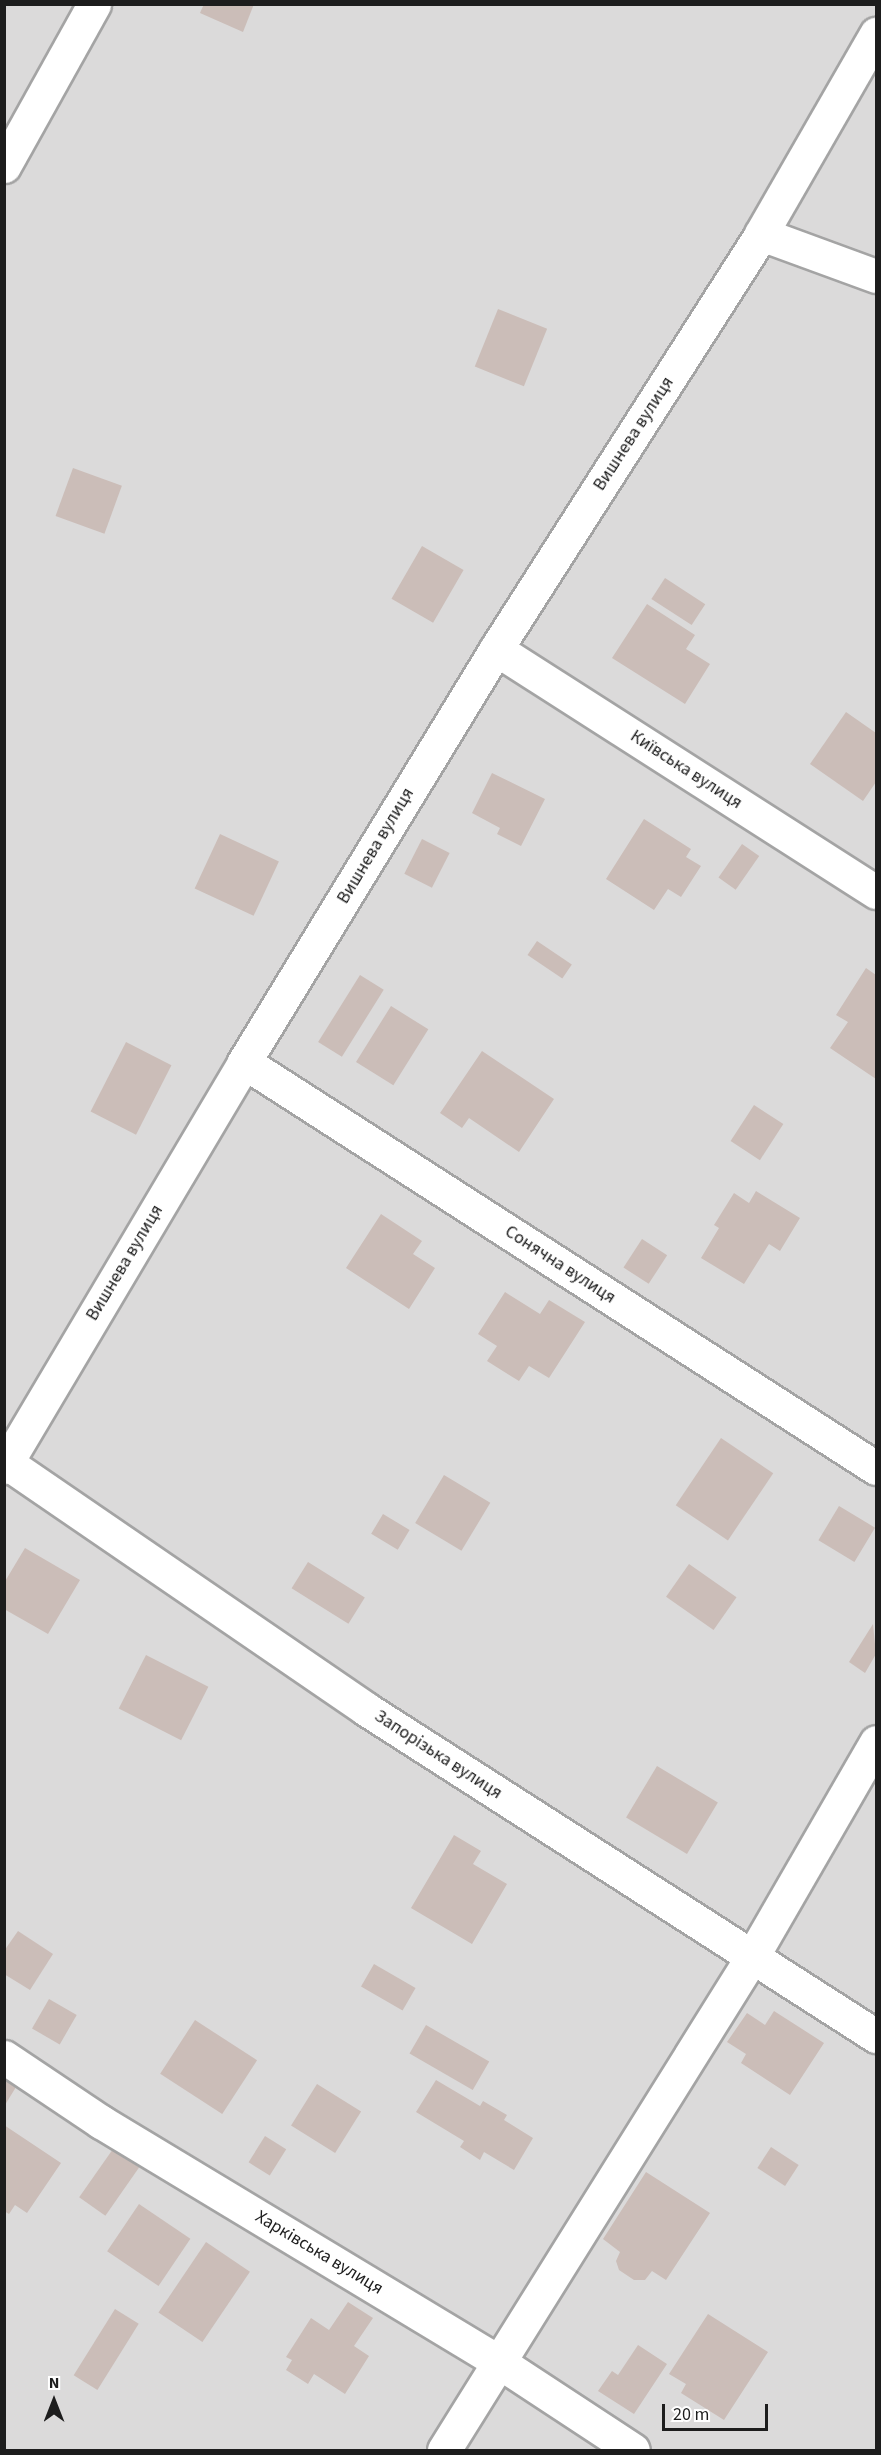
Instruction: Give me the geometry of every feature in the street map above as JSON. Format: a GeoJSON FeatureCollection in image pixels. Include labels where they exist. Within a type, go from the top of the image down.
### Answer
{"type":"FeatureCollection","features":[{"type":"Feature","properties":{"kind":"street"},"geometry":{"type":"LineString","coordinates":[[4,166],[94,4]]}},
{"type":"Feature","properties":{"kind":"street","name":"Вишнева вулиця"},"geometry":{"type":"LineString","coordinates":[[6,1465],[244,1062],[496,649],[761,234],[876,34]]}},
{"type":"Feature","properties":{"kind":"street"},"geometry":{"type":"LineString","coordinates":[[761,234],[876,276]]}},
{"type":"Feature","properties":{"kind":"street","name":"Київська вулиця"},"geometry":{"type":"LineString","coordinates":[[496,649],[876,892]]}},
{"type":"Feature","properties":{"kind":"street","name":"Сонячна вулиця"},"geometry":{"type":"LineString","coordinates":[[244,1062],[876,1468]]}},
{"type":"Feature","properties":{"kind":"street","name":"Запорізька вулиця"},"geometry":{"type":"LineString","coordinates":[[6,1465],[366,1709],[876,2036]]}},
{"type":"Feature","properties":{"kind":"street"},"geometry":{"type":"LineString","coordinates":[[444,2451],[752,1957],[876,1742]]}},
{"type":"Feature","properties":{"kind":"street","name":"Харківська вулиця"},"geometry":{"type":"LineString","coordinates":[[4,2057],[101,2122],[499,2362],[633,2451]]}},
{"type":"Feature","properties":{"kind":"shaded area"},"geometry":{"type":"Polygon","coordinates":[[[5,5],[876,5],[876,2450],[5,2450],[5,5]]]}},
{"type":"Feature","properties":{"kind":"building"},"geometry":{"type":"Polygon","coordinates":[[[204,4],[254,4],[243,32],[200,13],[204,4]]]}},
{"type":"Feature","properties":{"kind":"building"},"geometry":{"type":"Polygon","coordinates":[[[498,309],[547,329],[524,386],[475,366],[498,309]]]}},
{"type":"Feature","properties":{"kind":"building"},"geometry":{"type":"Polygon","coordinates":[[[73,468],[122,486],[104,534],[56,516],[73,468]]]}},
{"type":"Feature","properties":{"kind":"building"},"geometry":{"type":"Polygon","coordinates":[[[422,546],[464,570],[433,623],[392,599],[422,546]]]}},
{"type":"Feature","properties":{"kind":"building"},"geometry":{"type":"Polygon","coordinates":[[[665,578],[705,604],[692,625],[651,599],[665,578]]]}},
{"type":"Feature","properties":{"kind":"building"},"geometry":{"type":"Polygon","coordinates":[[[647,604],[695,635],[686,649],[710,664],[685,704],[612,658],[647,604]]]}},
{"type":"Feature","properties":{"kind":"building"},"geometry":{"type":"Polygon","coordinates":[[[846,712],[876,733],[876,782],[863,801],[810,764],[846,712]]]}},
{"type":"Feature","properties":{"kind":"building"},"geometry":{"type":"Polygon","coordinates":[[[492,773],[545,799],[521,846],[497,834],[500,828],[472,813],[492,773]]]}},
{"type":"Feature","properties":{"kind":"building"},"geometry":{"type":"Polygon","coordinates":[[[644,819],[691,849],[686,857],[701,866],[681,897],[668,889],[654,910],[606,879],[644,819]]]}},
{"type":"Feature","properties":{"kind":"building"},"geometry":{"type":"Polygon","coordinates":[[[220,834],[279,861],[254,916],[195,888],[220,834]]]}},
{"type":"Feature","properties":{"kind":"building"},"geometry":{"type":"Polygon","coordinates":[[[422,839],[450,853],[432,888],[404,874],[422,839]]]}},
{"type":"Feature","properties":{"kind":"building"},"geometry":{"type":"Polygon","coordinates":[[[742,844],[759,856],[736,890],[718,878],[742,844]]]}},
{"type":"Feature","properties":{"kind":"building"},"geometry":{"type":"Polygon","coordinates":[[[537,941],[572,964],[562,979],[527,955],[537,941]]]}},
{"type":"Feature","properties":{"kind":"building"},"geometry":{"type":"Polygon","coordinates":[[[866,968],[876,975],[876,1079],[830,1048],[848,1022],[836,1015],[866,968]]]}},
{"type":"Feature","properties":{"kind":"building"},"geometry":{"type":"Polygon","coordinates":[[[360,975],[384,990],[342,1057],[318,1042],[360,975]]]}},
{"type":"Feature","properties":{"kind":"building"},"geometry":{"type":"Polygon","coordinates":[[[391,1006],[428,1029],[393,1085],[356,1062],[391,1006]]]}},
{"type":"Feature","properties":{"kind":"building"},"geometry":{"type":"Polygon","coordinates":[[[126,1042],[171,1065],[136,1135],[91,1111],[126,1042]]]}},
{"type":"Feature","properties":{"kind":"building"},"geometry":{"type":"Polygon","coordinates":[[[482,1051],[554,1099],[519,1152],[469,1118],[462,1128],[440,1113],[482,1051]]]}},
{"type":"Feature","properties":{"kind":"building"},"geometry":{"type":"Polygon","coordinates":[[[754,1105],[783,1124],[760,1160],[731,1141],[754,1105]]]}},
{"type":"Feature","properties":{"kind":"building"},"geometry":{"type":"Polygon","coordinates":[[[756,1191],[800,1218],[780,1251],[769,1244],[744,1284],[701,1258],[719,1228],[714,1225],[734,1193],[749,1203],[756,1191]]]}},
{"type":"Feature","properties":{"kind":"building"},"geometry":{"type":"Polygon","coordinates":[[[381,1214],[422,1241],[413,1254],[435,1268],[409,1309],[346,1268],[381,1214]]]}},
{"type":"Feature","properties":{"kind":"building"},"geometry":{"type":"Polygon","coordinates":[[[642,1239],[667,1255],[649,1284],[623,1268],[642,1239]]]}},
{"type":"Feature","properties":{"kind":"building"},"geometry":{"type":"Polygon","coordinates":[[[505,1292],[540,1314],[549,1300],[585,1322],[549,1378],[529,1366],[519,1381],[487,1361],[497,1346],[478,1334],[505,1292]]]}},
{"type":"Feature","properties":{"kind":"building"},"geometry":{"type":"Polygon","coordinates":[[[721,1438],[773,1473],[728,1540],[676,1505],[721,1438]]]}},
{"type":"Feature","properties":{"kind":"building"},"geometry":{"type":"Polygon","coordinates":[[[444,1475],[490,1503],[461,1551],[415,1523],[444,1475]]]}},
{"type":"Feature","properties":{"kind":"building"},"geometry":{"type":"Polygon","coordinates":[[[839,1506],[875,1528],[854,1562],[818,1540],[839,1506]]]}},
{"type":"Feature","properties":{"kind":"building"},"geometry":{"type":"Polygon","coordinates":[[[383,1514],[410,1530],[398,1550],[371,1534],[383,1514]]]}},
{"type":"Feature","properties":{"kind":"building"},"geometry":{"type":"Polygon","coordinates":[[[25,1548],[80,1580],[48,1634],[4,1609],[4,1583],[25,1548]]]}},
{"type":"Feature","properties":{"kind":"building"},"geometry":{"type":"Polygon","coordinates":[[[308,1562],[365,1598],[348,1624],[292,1588],[308,1562]]]}},
{"type":"Feature","properties":{"kind":"building"},"geometry":{"type":"Polygon","coordinates":[[[689,1564],[737,1597],[714,1630],[666,1597],[689,1564]]]}},
{"type":"Feature","properties":{"kind":"building"},"geometry":{"type":"Polygon","coordinates":[[[873,1624],[876,1654],[865,1673],[849,1662],[873,1624]]]}},
{"type":"Feature","properties":{"kind":"building"},"geometry":{"type":"Polygon","coordinates":[[[146,1655],[208,1687],[181,1740],[119,1708],[146,1655]]]}},
{"type":"Feature","properties":{"kind":"building"},"geometry":{"type":"Polygon","coordinates":[[[657,1766],[718,1803],[687,1854],[626,1817],[657,1766]]]}},
{"type":"Feature","properties":{"kind":"building"},"geometry":{"type":"Polygon","coordinates":[[[454,1835],[481,1851],[473,1864],[507,1884],[472,1944],[411,1908],[454,1835]]]}},
{"type":"Feature","properties":{"kind":"building"},"geometry":{"type":"Polygon","coordinates":[[[18,1931],[53,1954],[30,1990],[4,1974],[4,1951],[18,1931]]]}},
{"type":"Feature","properties":{"kind":"building"},"geometry":{"type":"Polygon","coordinates":[[[374,1964],[416,1988],[403,2011],[361,1987],[374,1964]]]}},
{"type":"Feature","properties":{"kind":"building"},"geometry":{"type":"Polygon","coordinates":[[[49,1999],[77,2015],[60,2044],[32,2028],[49,1999]]]}},
{"type":"Feature","properties":{"kind":"building"},"geometry":{"type":"Polygon","coordinates":[[[774,2011],[824,2043],[790,2095],[741,2063],[746,2054],[727,2042],[747,2013],[765,2025],[774,2011]]]}},
{"type":"Feature","properties":{"kind":"building"},"geometry":{"type":"Polygon","coordinates":[[[195,2020],[257,2060],[222,2114],[160,2074],[195,2020]]]}},
{"type":"Feature","properties":{"kind":"building"},"geometry":{"type":"Polygon","coordinates":[[[426,2025],[489,2062],[473,2090],[410,2054],[426,2025]]]}},
{"type":"Feature","properties":{"kind":"building"},"geometry":{"type":"Polygon","coordinates":[[[5,2079],[16,2087],[5,2105],[5,2079]]]}},
{"type":"Feature","properties":{"kind":"building"},"geometry":{"type":"Polygon","coordinates":[[[436,2080],[480,2106],[483,2101],[507,2115],[504,2120],[533,2138],[514,2170],[484,2152],[480,2160],[460,2147],[464,2141],[416,2112],[436,2080]]]}},
{"type":"Feature","properties":{"kind":"building"},"geometry":{"type":"Polygon","coordinates":[[[317,2084],[361,2112],[335,2153],[291,2126],[317,2084]]]}},
{"type":"Feature","properties":{"kind":"building"},"geometry":{"type":"Polygon","coordinates":[[[4,2125],[61,2163],[27,2213],[15,2205],[9,2214],[4,2211],[4,2125]]]}},
{"type":"Feature","properties":{"kind":"building"},"geometry":{"type":"Polygon","coordinates":[[[265,2136],[286,2149],[270,2176],[249,2162],[265,2136]]]}},
{"type":"Feature","properties":{"kind":"building"},"geometry":{"type":"Polygon","coordinates":[[[771,2147],[799,2165],[785,2186],[757,2168],[771,2147]]]}},
{"type":"Feature","properties":{"kind":"building"},"geometry":{"type":"Polygon","coordinates":[[[113,2149],[139,2167],[105,2216],[79,2197],[113,2149]]]}},
{"type":"Feature","properties":{"kind":"building"},"geometry":{"type":"Polygon","coordinates":[[[646,2172],[710,2213],[666,2280],[652,2271],[645,2280],[634,2280],[619,2270],[616,2261],[620,2252],[603,2239],[646,2172]]]}},
{"type":"Feature","properties":{"kind":"building"},"geometry":{"type":"Polygon","coordinates":[[[139,2204],[190,2239],[159,2286],[107,2251],[139,2204]]]}},
{"type":"Feature","properties":{"kind":"building"},"geometry":{"type":"Polygon","coordinates":[[[206,2242],[250,2272],[202,2342],[158,2312],[206,2242]]]}},
{"type":"Feature","properties":{"kind":"building"},"geometry":{"type":"Polygon","coordinates":[[[348,2302],[373,2318],[354,2346],[369,2356],[345,2394],[314,2374],[308,2384],[286,2370],[292,2360],[286,2357],[311,2318],[329,2330],[348,2302]]]}},
{"type":"Feature","properties":{"kind":"building"},"geometry":{"type":"Polygon","coordinates":[[[115,2309],[139,2324],[97,2390],[74,2375],[115,2309]]]}},
{"type":"Feature","properties":{"kind":"building"},"geometry":{"type":"Polygon","coordinates":[[[708,2314],[768,2352],[724,2420],[681,2393],[686,2384],[669,2374],[708,2314]]]}},
{"type":"Feature","properties":{"kind":"building"},"geometry":{"type":"Polygon","coordinates":[[[638,2345],[667,2364],[634,2414],[598,2391],[612,2371],[618,2375],[638,2345]]]}}]}
